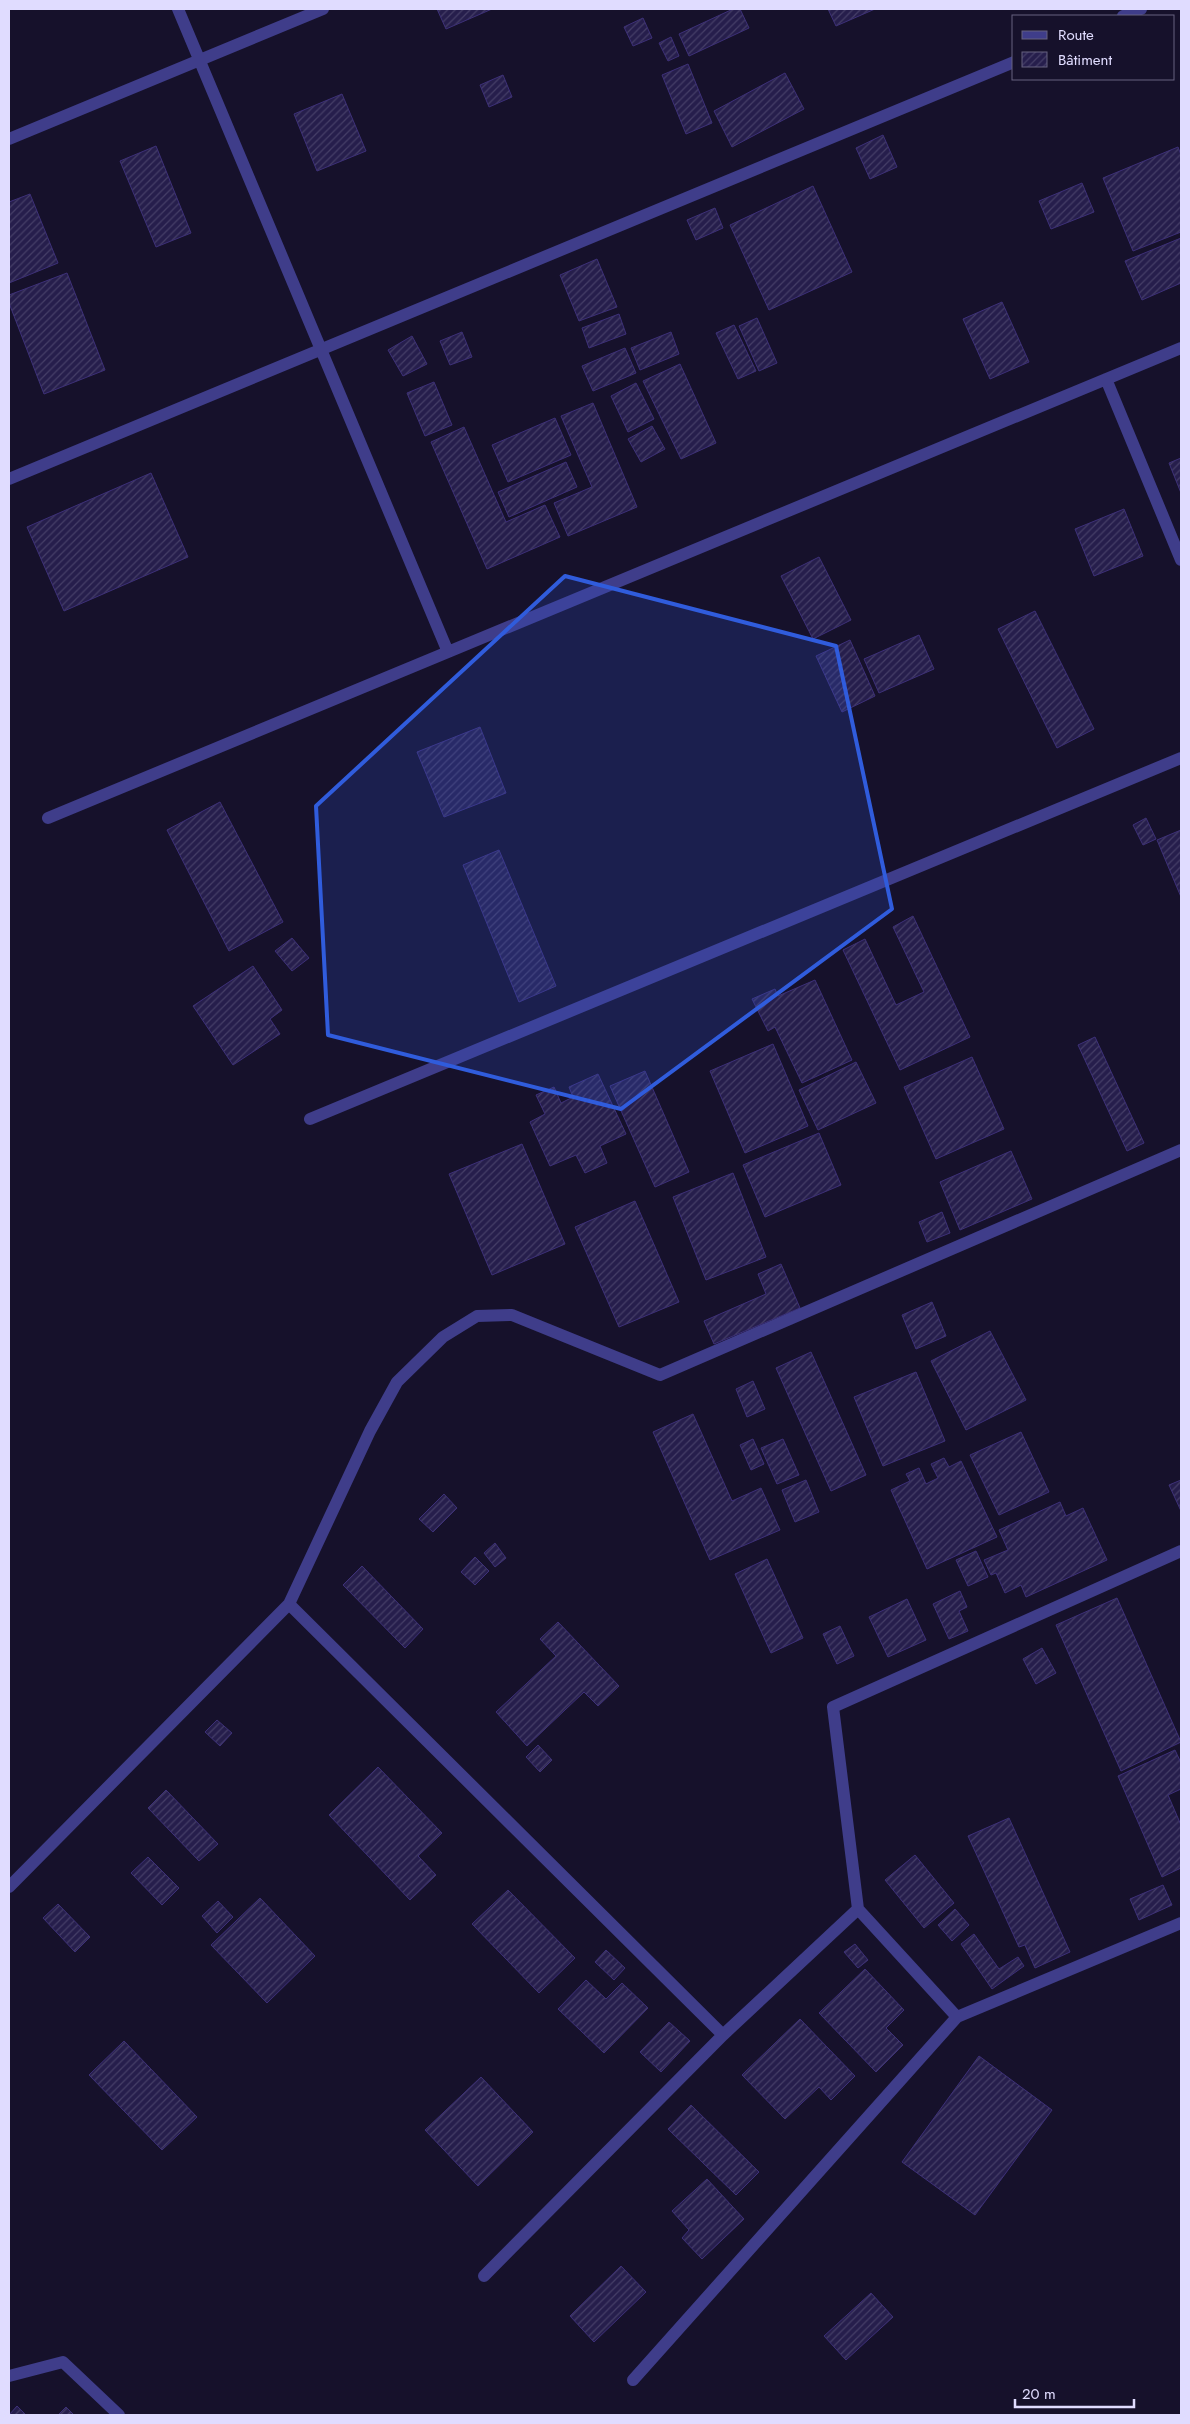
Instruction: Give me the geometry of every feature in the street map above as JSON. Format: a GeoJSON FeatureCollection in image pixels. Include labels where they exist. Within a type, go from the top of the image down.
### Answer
{"type":"FeatureCollection","features":[{"type":"Feature","properties":{"kind":"street"},"geometry":{"type":"LineString","coordinates":[[178,9],[448,652]]}},
{"type":"Feature","properties":{"kind":"street"},"geometry":{"type":"LineString","coordinates":[[9,139],[323,9]]}},
{"type":"Feature","properties":{"kind":"street"},"geometry":{"type":"LineString","coordinates":[[1126,15],[1141,9]]}},
{"type":"Feature","properties":{"kind":"street"},"geometry":{"type":"LineString","coordinates":[[9,479],[1012,63]]}},
{"type":"Feature","properties":{"kind":"street"},"geometry":{"type":"LineString","coordinates":[[48,818],[1181,348]]}},
{"type":"Feature","properties":{"kind":"street"},"geometry":{"type":"LineString","coordinates":[[1106,379],[1181,560]]}},
{"type":"Feature","properties":{"kind":"street"},"geometry":{"type":"LineString","coordinates":[[310,1119],[1181,758]]}},
{"type":"Feature","properties":{"kind":"street"},"geometry":{"type":"LineString","coordinates":[[9,1887],[289,1604],[370,1431],[397,1382],[443,1338],[477,1316],[512,1315],[660,1375],[1181,1150]]}},
{"type":"Feature","properties":{"kind":"street"},"geometry":{"type":"LineString","coordinates":[[957,2017],[858,1909],[832,1707],[1181,1551]]}},
{"type":"Feature","properties":{"kind":"street"},"geometry":{"type":"LineString","coordinates":[[289,1604],[723,2035]]}},
{"type":"Feature","properties":{"kind":"street"},"geometry":{"type":"LineString","coordinates":[[484,2276],[723,2035],[858,1909]]}},
{"type":"Feature","properties":{"kind":"street"},"geometry":{"type":"LineString","coordinates":[[633,2380],[957,2017],[1181,1923]]}},
{"type":"Feature","properties":{"kind":"street"},"geometry":{"type":"LineString","coordinates":[[9,2376],[64,2362],[119,2415]]}},
{"type":"Feature","properties":{"kind":"highlighted area"},"geometry":{"type":"Polygon","coordinates":[[[565,576],[836,646],[892,909],[621,1109],[328,1035],[316,806],[565,576]]]}},
{"type":"Feature","properties":{"kind":"building"},"geometry":{"type":"Polygon","coordinates":[[[437,9],[492,9],[446,29],[437,9]]]}},
{"type":"Feature","properties":{"kind":"building"},"geometry":{"type":"Polygon","coordinates":[[[733,9],[740,9],[749,28],[689,56],[679,34],[733,9]]]}},
{"type":"Feature","properties":{"kind":"building"},"geometry":{"type":"Polygon","coordinates":[[[828,9],[875,9],[836,26],[828,9]]]}},
{"type":"Feature","properties":{"kind":"building"},"geometry":{"type":"Polygon","coordinates":[[[643,18],[652,38],[633,46],[624,27],[643,18]]]}},
{"type":"Feature","properties":{"kind":"building"},"geometry":{"type":"Polygon","coordinates":[[[671,37],[679,56],[668,61],[659,43],[671,37]]]}},
{"type":"Feature","properties":{"kind":"building"},"geometry":{"type":"Polygon","coordinates":[[[688,64],[712,123],[686,134],[662,75],[688,64]]]}},
{"type":"Feature","properties":{"kind":"building"},"geometry":{"type":"Polygon","coordinates":[[[785,73],[804,109],[732,147],[714,111],[785,73]]]}},
{"type":"Feature","properties":{"kind":"building"},"geometry":{"type":"Polygon","coordinates":[[[503,75],[512,97],[489,107],[480,85],[503,75]]]}},
{"type":"Feature","properties":{"kind":"building"},"geometry":{"type":"Polygon","coordinates":[[[342,94],[366,151],[317,171],[294,114],[342,94]]]}},
{"type":"Feature","properties":{"kind":"building"},"geometry":{"type":"Polygon","coordinates":[[[883,135],[897,167],[870,179],[856,148],[883,135]]]}},
{"type":"Feature","properties":{"kind":"building"},"geometry":{"type":"Polygon","coordinates":[[[156,146],[191,233],[156,247],[120,161],[156,146]]]}},
{"type":"Feature","properties":{"kind":"building"},"geometry":{"type":"Polygon","coordinates":[[[1178,147],[1181,155],[1181,232],[1133,251],[1103,178],[1178,147]]]}},
{"type":"Feature","properties":{"kind":"building"},"geometry":{"type":"Polygon","coordinates":[[[1082,183],[1094,212],[1051,229],[1039,201],[1082,183]]]}},
{"type":"Feature","properties":{"kind":"building"},"geometry":{"type":"Polygon","coordinates":[[[813,186],[852,272],[769,310],[730,225],[813,186]]]}},
{"type":"Feature","properties":{"kind":"building"},"geometry":{"type":"Polygon","coordinates":[[[30,194],[58,263],[9,283],[9,202],[30,194]]]}},
{"type":"Feature","properties":{"kind":"building"},"geometry":{"type":"Polygon","coordinates":[[[715,208],[723,228],[696,240],[687,220],[715,208]]]}},
{"type":"Feature","properties":{"kind":"building"},"geometry":{"type":"Polygon","coordinates":[[[1181,238],[1181,283],[1142,300],[1125,261],[1181,238]]]}},
{"type":"Feature","properties":{"kind":"building"},"geometry":{"type":"Polygon","coordinates":[[[597,259],[617,307],[579,321],[560,275],[597,259]]]}},
{"type":"Feature","properties":{"kind":"building"},"geometry":{"type":"Polygon","coordinates":[[[67,273],[105,370],[44,394],[9,303],[9,295],[67,273]]]}},
{"type":"Feature","properties":{"kind":"building"},"geometry":{"type":"Polygon","coordinates":[[[1002,302],[1029,362],[990,379],[963,319],[1002,302]]]}},
{"type":"Feature","properties":{"kind":"building"},"geometry":{"type":"Polygon","coordinates":[[[619,314],[626,334],[589,348],[582,328],[619,314]]]}},
{"type":"Feature","properties":{"kind":"building"},"geometry":{"type":"Polygon","coordinates":[[[757,318],[777,363],[759,371],[739,326],[757,318]]]}},
{"type":"Feature","properties":{"kind":"building"},"geometry":{"type":"Polygon","coordinates":[[[734,325],[756,371],[738,379],[716,333],[734,325]]]}},
{"type":"Feature","properties":{"kind":"building"},"geometry":{"type":"Polygon","coordinates":[[[462,332],[472,357],[450,365],[440,341],[462,332]]]}},
{"type":"Feature","properties":{"kind":"building"},"geometry":{"type":"Polygon","coordinates":[[[671,332],[679,354],[640,370],[631,348],[671,332]]]}},
{"type":"Feature","properties":{"kind":"building"},"geometry":{"type":"Polygon","coordinates":[[[412,336],[427,364],[403,376],[388,350],[412,336]]]}},
{"type":"Feature","properties":{"kind":"building"},"geometry":{"type":"Polygon","coordinates":[[[625,348],[636,373],[593,391],[582,366],[625,348]]]}},
{"type":"Feature","properties":{"kind":"building"},"geometry":{"type":"Polygon","coordinates":[[[680,364],[716,443],[681,459],[643,381],[680,364]]]}},
{"type":"Feature","properties":{"kind":"building"},"geometry":{"type":"Polygon","coordinates":[[[434,382],[452,425],[425,436],[407,393],[434,382]]]}},
{"type":"Feature","properties":{"kind":"building"},"geometry":{"type":"Polygon","coordinates":[[[636,383],[654,419],[628,432],[611,396],[636,383]]]}},
{"type":"Feature","properties":{"kind":"building"},"geometry":{"type":"Polygon","coordinates":[[[593,403],[637,507],[568,536],[554,503],[592,487],[561,416],[593,403]]]}},
{"type":"Feature","properties":{"kind":"building"},"geometry":{"type":"Polygon","coordinates":[[[555,418],[571,455],[508,482],[492,445],[555,418]]]}},
{"type":"Feature","properties":{"kind":"building"},"geometry":{"type":"Polygon","coordinates":[[[652,426],[665,449],[641,462],[628,439],[652,426]]]}},
{"type":"Feature","properties":{"kind":"building"},"geometry":{"type":"Polygon","coordinates":[[[464,427],[506,522],[545,505],[560,537],[487,569],[431,442],[464,427]]]}},
{"type":"Feature","properties":{"kind":"building"},"geometry":{"type":"Polygon","coordinates":[[[1181,458],[1181,493],[1169,463],[1181,458]]]}},
{"type":"Feature","properties":{"kind":"building"},"geometry":{"type":"Polygon","coordinates":[[[566,462],[577,487],[509,517],[498,492],[566,462]]]}},
{"type":"Feature","properties":{"kind":"building"},"geometry":{"type":"Polygon","coordinates":[[[151,473],[188,557],[64,611],[27,527],[151,473]]]}},
{"type":"Feature","properties":{"kind":"building"},"geometry":{"type":"Polygon","coordinates":[[[1124,509],[1143,556],[1094,576],[1075,529],[1124,509]]]}},
{"type":"Feature","properties":{"kind":"building"},"geometry":{"type":"Polygon","coordinates":[[[819,557],[851,620],[813,639],[781,576],[819,557]]]}},
{"type":"Feature","properties":{"kind":"building"},"geometry":{"type":"Polygon","coordinates":[[[1035,611],[1094,729],[1057,748],[998,629],[1035,611]]]}},
{"type":"Feature","properties":{"kind":"building"},"geometry":{"type":"Polygon","coordinates":[[[919,635],[934,669],[879,693],[864,659],[919,635]]]}},
{"type":"Feature","properties":{"kind":"building"},"geometry":{"type":"Polygon","coordinates":[[[850,640],[875,696],[842,712],[816,656],[850,640]]]}},
{"type":"Feature","properties":{"kind":"building"},"geometry":{"type":"Polygon","coordinates":[[[480,727],[506,793],[444,817],[417,752],[480,727]]]}},
{"type":"Feature","properties":{"kind":"building"},"geometry":{"type":"Polygon","coordinates":[[[220,802],[283,922],[229,951],[167,830],[220,802]]]}},
{"type":"Feature","properties":{"kind":"building"},"geometry":{"type":"Polygon","coordinates":[[[1146,818],[1156,839],[1143,845],[1133,825],[1146,818]]]}},
{"type":"Feature","properties":{"kind":"building"},"geometry":{"type":"Polygon","coordinates":[[[1181,830],[1181,897],[1157,840],[1181,830]]]}},
{"type":"Feature","properties":{"kind":"building"},"geometry":{"type":"Polygon","coordinates":[[[499,850],[556,986],[519,1002],[463,865],[499,850]]]}},
{"type":"Feature","properties":{"kind":"building"},"geometry":{"type":"Polygon","coordinates":[[[913,916],[970,1037],[900,1070],[843,950],[865,939],[896,1005],[924,992],[893,927],[913,916]]]}},
{"type":"Feature","properties":{"kind":"building"},"geometry":{"type":"Polygon","coordinates":[[[292,938],[309,958],[292,971],[275,951],[292,938]]]}},
{"type":"Feature","properties":{"kind":"building"},"geometry":{"type":"Polygon","coordinates":[[[253,966],[282,1010],[270,1019],[280,1034],[233,1065],[193,1006],[253,966]]]}},
{"type":"Feature","properties":{"kind":"building"},"geometry":{"type":"Polygon","coordinates":[[[815,980],[852,1060],[802,1083],[775,1027],[768,1031],[752,999],[775,989],[778,996],[815,980]]]}},
{"type":"Feature","properties":{"kind":"building"},"geometry":{"type":"Polygon","coordinates":[[[1095,1037],[1144,1143],[1127,1151],[1078,1045],[1095,1037]]]}},
{"type":"Feature","properties":{"kind":"building"},"geometry":{"type":"Polygon","coordinates":[[[773,1044],[808,1126],[745,1153],[710,1071],[773,1044]]]}},
{"type":"Feature","properties":{"kind":"building"},"geometry":{"type":"Polygon","coordinates":[[[972,1057],[1004,1129],[936,1159],[904,1087],[972,1057]]]}},
{"type":"Feature","properties":{"kind":"building"},"geometry":{"type":"Polygon","coordinates":[[[856,1062],[876,1103],[818,1130],[799,1090],[856,1062]]]}},
{"type":"Feature","properties":{"kind":"building"},"geometry":{"type":"Polygon","coordinates":[[[645,1071],[689,1172],[655,1187],[610,1086],[645,1071]]]}},
{"type":"Feature","properties":{"kind":"building"},"geometry":{"type":"Polygon","coordinates":[[[598,1074],[626,1134],[600,1146],[607,1163],[585,1173],[576,1155],[550,1166],[530,1122],[545,1114],[536,1095],[554,1087],[561,1103],[573,1097],[569,1087],[598,1074]]]}},
{"type":"Feature","properties":{"kind":"building"},"geometry":{"type":"Polygon","coordinates":[[[819,1133],[841,1185],[765,1217],[743,1165],[819,1133]]]}},
{"type":"Feature","properties":{"kind":"building"},"geometry":{"type":"Polygon","coordinates":[[[522,1144],[565,1244],[492,1275],[449,1174],[522,1144]]]}},
{"type":"Feature","properties":{"kind":"building"},"geometry":{"type":"Polygon","coordinates":[[[1011,1151],[1032,1199],[960,1230],[940,1182],[1011,1151]]]}},
{"type":"Feature","properties":{"kind":"building"},"geometry":{"type":"Polygon","coordinates":[[[733,1173],[766,1257],[706,1280],[673,1197],[733,1173]]]}},
{"type":"Feature","properties":{"kind":"building"},"geometry":{"type":"Polygon","coordinates":[[[635,1201],[679,1302],[619,1327],[575,1227],[635,1201]]]}},
{"type":"Feature","properties":{"kind":"building"},"geometry":{"type":"Polygon","coordinates":[[[942,1212],[950,1233],[927,1242],[919,1222],[942,1212]]]}},
{"type":"Feature","properties":{"kind":"building"},"geometry":{"type":"Polygon","coordinates":[[[781,1264],[800,1308],[714,1344],[704,1321],[766,1294],[758,1274],[781,1264]]]}},
{"type":"Feature","properties":{"kind":"building"},"geometry":{"type":"Polygon","coordinates":[[[932,1302],[946,1336],[916,1349],[902,1315],[932,1302]]]}},
{"type":"Feature","properties":{"kind":"building"},"geometry":{"type":"Polygon","coordinates":[[[990,1331],[1026,1400],[966,1430],[931,1361],[990,1331]]]}},
{"type":"Feature","properties":{"kind":"building"},"geometry":{"type":"Polygon","coordinates":[[[811,1352],[866,1475],[831,1491],[776,1368],[811,1352]]]}},
{"type":"Feature","properties":{"kind":"building"},"geometry":{"type":"Polygon","coordinates":[[[916,1372],[945,1441],[883,1466],[854,1397],[916,1372]]]}},
{"type":"Feature","properties":{"kind":"building"},"geometry":{"type":"Polygon","coordinates":[[[753,1381],[765,1409],[747,1417],[736,1389],[753,1381]]]}},
{"type":"Feature","properties":{"kind":"building"},"geometry":{"type":"Polygon","coordinates":[[[693,1414],[732,1501],[761,1488],[780,1530],[710,1560],[653,1432],[693,1414]]]}},
{"type":"Feature","properties":{"kind":"building"},"geometry":{"type":"Polygon","coordinates":[[[1021,1432],[1049,1492],[999,1515],[970,1455],[1021,1432]]]}},
{"type":"Feature","properties":{"kind":"building"},"geometry":{"type":"Polygon","coordinates":[[[753,1439],[764,1464],[751,1470],[740,1445],[753,1439]]]}},
{"type":"Feature","properties":{"kind":"building"},"geometry":{"type":"Polygon","coordinates":[[[783,1439],[799,1475],[777,1484],[761,1448],[783,1439]]]}},
{"type":"Feature","properties":{"kind":"building"},"geometry":{"type":"Polygon","coordinates":[[[944,1458],[949,1467],[961,1461],[997,1537],[927,1569],[891,1490],[910,1481],[906,1474],[919,1468],[926,1484],[938,1478],[931,1464],[944,1458]]]}},
{"type":"Feature","properties":{"kind":"building"},"geometry":{"type":"Polygon","coordinates":[[[806,1480],[819,1512],[795,1522],[782,1490],[806,1480]]]}},
{"type":"Feature","properties":{"kind":"building"},"geometry":{"type":"Polygon","coordinates":[[[1181,1480],[1181,1511],[1169,1485],[1181,1480]]]}},
{"type":"Feature","properties":{"kind":"building"},"geometry":{"type":"Polygon","coordinates":[[[444,1494],[457,1508],[433,1532],[419,1519],[444,1494]]]}},
{"type":"Feature","properties":{"kind":"building"},"geometry":{"type":"Polygon","coordinates":[[[1060,1502],[1066,1516],[1083,1508],[1107,1560],[1026,1597],[1021,1585],[1005,1593],[996,1573],[991,1575],[984,1560],[1008,1550],[999,1530],[1060,1502]]]}},
{"type":"Feature","properties":{"kind":"building"},"geometry":{"type":"Polygon","coordinates":[[[495,1543],[506,1558],[495,1567],[484,1553],[495,1543]]]}},
{"type":"Feature","properties":{"kind":"building"},"geometry":{"type":"Polygon","coordinates":[[[976,1551],[988,1577],[968,1586],[956,1560],[976,1551]]]}},
{"type":"Feature","properties":{"kind":"building"},"geometry":{"type":"Polygon","coordinates":[[[475,1557],[489,1571],[475,1585],[461,1572],[475,1557]]]}},
{"type":"Feature","properties":{"kind":"building"},"geometry":{"type":"Polygon","coordinates":[[[767,1559],[803,1638],[771,1653],[735,1574],[767,1559]]]}},
{"type":"Feature","properties":{"kind":"building"},"geometry":{"type":"Polygon","coordinates":[[[362,1566],[423,1629],[405,1648],[343,1585],[362,1566]]]}},
{"type":"Feature","properties":{"kind":"building"},"geometry":{"type":"Polygon","coordinates":[[[960,1591],[967,1607],[959,1611],[968,1631],[949,1639],[933,1604],[960,1591]]]}},
{"type":"Feature","properties":{"kind":"building"},"geometry":{"type":"Polygon","coordinates":[[[1117,1598],[1181,1742],[1121,1771],[1056,1625],[1117,1598]]]}},
{"type":"Feature","properties":{"kind":"building"},"geometry":{"type":"Polygon","coordinates":[[[907,1599],[926,1640],[888,1657],[869,1617],[907,1599]]]}},
{"type":"Feature","properties":{"kind":"building"},"geometry":{"type":"Polygon","coordinates":[[[558,1622],[619,1686],[598,1706],[584,1692],[527,1746],[496,1712],[556,1656],[540,1639],[558,1622]]]}},
{"type":"Feature","properties":{"kind":"building"},"geometry":{"type":"Polygon","coordinates":[[[840,1626],[854,1656],[837,1664],[823,1634],[840,1626]]]}},
{"type":"Feature","properties":{"kind":"building"},"geometry":{"type":"Polygon","coordinates":[[[1042,1648],[1056,1673],[1036,1684],[1023,1659],[1042,1648]]]}},
{"type":"Feature","properties":{"kind":"building"},"geometry":{"type":"Polygon","coordinates":[[[217,1720],[232,1733],[220,1746],[205,1732],[217,1720]]]}},
{"type":"Feature","properties":{"kind":"building"},"geometry":{"type":"Polygon","coordinates":[[[538,1745],[552,1760],[540,1772],[526,1757],[538,1745]]]}},
{"type":"Feature","properties":{"kind":"building"},"geometry":{"type":"Polygon","coordinates":[[[1175,1750],[1181,1763],[1181,1789],[1168,1795],[1181,1825],[1181,1868],[1162,1877],[1118,1776],[1175,1750]]]}},
{"type":"Feature","properties":{"kind":"building"},"geometry":{"type":"Polygon","coordinates":[[[378,1767],[442,1833],[418,1856],[436,1875],[410,1900],[329,1815],[378,1767]]]}},
{"type":"Feature","properties":{"kind":"building"},"geometry":{"type":"Polygon","coordinates":[[[166,1790],[218,1844],[199,1861],[148,1808],[166,1790]]]}},
{"type":"Feature","properties":{"kind":"building"},"geometry":{"type":"Polygon","coordinates":[[[1009,1818],[1070,1952],[1035,1968],[1025,1945],[1019,1947],[968,1836],[1009,1818]]]}},
{"type":"Feature","properties":{"kind":"building"},"geometry":{"type":"Polygon","coordinates":[[[915,1855],[954,1903],[924,1928],[885,1880],[915,1855]]]}},
{"type":"Feature","properties":{"kind":"building"},"geometry":{"type":"Polygon","coordinates":[[[148,1857],[179,1888],[162,1905],[131,1873],[148,1857]]]}},
{"type":"Feature","properties":{"kind":"building"},"geometry":{"type":"Polygon","coordinates":[[[1163,1885],[1172,1905],[1139,1920],[1130,1899],[1163,1885]]]}},
{"type":"Feature","properties":{"kind":"building"},"geometry":{"type":"Polygon","coordinates":[[[508,1890],[575,1958],[539,1993],[472,1924],[508,1890]]]}},
{"type":"Feature","properties":{"kind":"building"},"geometry":{"type":"Polygon","coordinates":[[[260,1898],[315,1956],[267,2003],[211,1945],[260,1898]]]}},
{"type":"Feature","properties":{"kind":"building"},"geometry":{"type":"Polygon","coordinates":[[[218,1901],[233,1917],[217,1933],[202,1916],[218,1901]]]}},
{"type":"Feature","properties":{"kind":"building"},"geometry":{"type":"Polygon","coordinates":[[[58,1904],[90,1937],[75,1952],[43,1918],[58,1904]]]}},
{"type":"Feature","properties":{"kind":"building"},"geometry":{"type":"Polygon","coordinates":[[[955,1909],[969,1925],[952,1941],[938,1925],[955,1909]]]}},
{"type":"Feature","properties":{"kind":"building"},"geometry":{"type":"Polygon","coordinates":[[[974,1934],[999,1969],[1018,1957],[1024,1966],[992,1989],[961,1944],[974,1934]]]}},
{"type":"Feature","properties":{"kind":"building"},"geometry":{"type":"Polygon","coordinates":[[[855,1944],[868,1960],[858,1968],[844,1952],[855,1944]]]}},
{"type":"Feature","properties":{"kind":"building"},"geometry":{"type":"Polygon","coordinates":[[[606,1950],[625,1968],[614,1980],[595,1962],[606,1950]]]}},
{"type":"Feature","properties":{"kind":"building"},"geometry":{"type":"Polygon","coordinates":[[[865,1969],[904,2010],[886,2028],[903,2045],[876,2072],[819,2013],[865,1969]]]}},
{"type":"Feature","properties":{"kind":"building"},"geometry":{"type":"Polygon","coordinates":[[[586,1980],[606,1999],[622,1983],[648,2008],[604,2053],[558,2009],[586,1980]]]}},
{"type":"Feature","properties":{"kind":"building"},"geometry":{"type":"Polygon","coordinates":[[[800,2019],[855,2076],[831,2100],[819,2087],[785,2119],[742,2075],[800,2019]]]}},
{"type":"Feature","properties":{"kind":"building"},"geometry":{"type":"Polygon","coordinates":[[[669,2022],[690,2041],[661,2072],[640,2052],[669,2022]]]}},
{"type":"Feature","properties":{"kind":"building"},"geometry":{"type":"Polygon","coordinates":[[[124,2041],[197,2117],[162,2150],[89,2075],[124,2041]]]}},
{"type":"Feature","properties":{"kind":"building"},"geometry":{"type":"Polygon","coordinates":[[[979,2056],[1052,2110],[975,2215],[902,2162],[979,2056]]]}},
{"type":"Feature","properties":{"kind":"building"},"geometry":{"type":"Polygon","coordinates":[[[481,2077],[533,2132],[478,2186],[425,2130],[481,2077]]]}},
{"type":"Feature","properties":{"kind":"building"},"geometry":{"type":"Polygon","coordinates":[[[691,2105],[759,2172],[736,2195],[668,2129],[691,2105]]]}},
{"type":"Feature","properties":{"kind":"building"},"geometry":{"type":"Polygon","coordinates":[[[707,2179],[744,2219],[702,2259],[682,2238],[689,2230],[672,2211],[707,2179]]]}},
{"type":"Feature","properties":{"kind":"building"},"geometry":{"type":"Polygon","coordinates":[[[621,2266],[646,2292],[594,2342],[570,2316],[621,2266]]]}},
{"type":"Feature","properties":{"kind":"building"},"geometry":{"type":"Polygon","coordinates":[[[871,2293],[893,2317],[846,2360],[824,2336],[871,2293]]]}},
{"type":"Feature","properties":{"kind":"building"},"geometry":{"type":"Polygon","coordinates":[[[17,2406],[26,2415],[9,2415],[17,2406]]]}},
{"type":"Feature","properties":{"kind":"building"},"geometry":{"type":"Polygon","coordinates":[[[66,2407],[74,2415],[58,2415],[66,2407]]]}}]}
